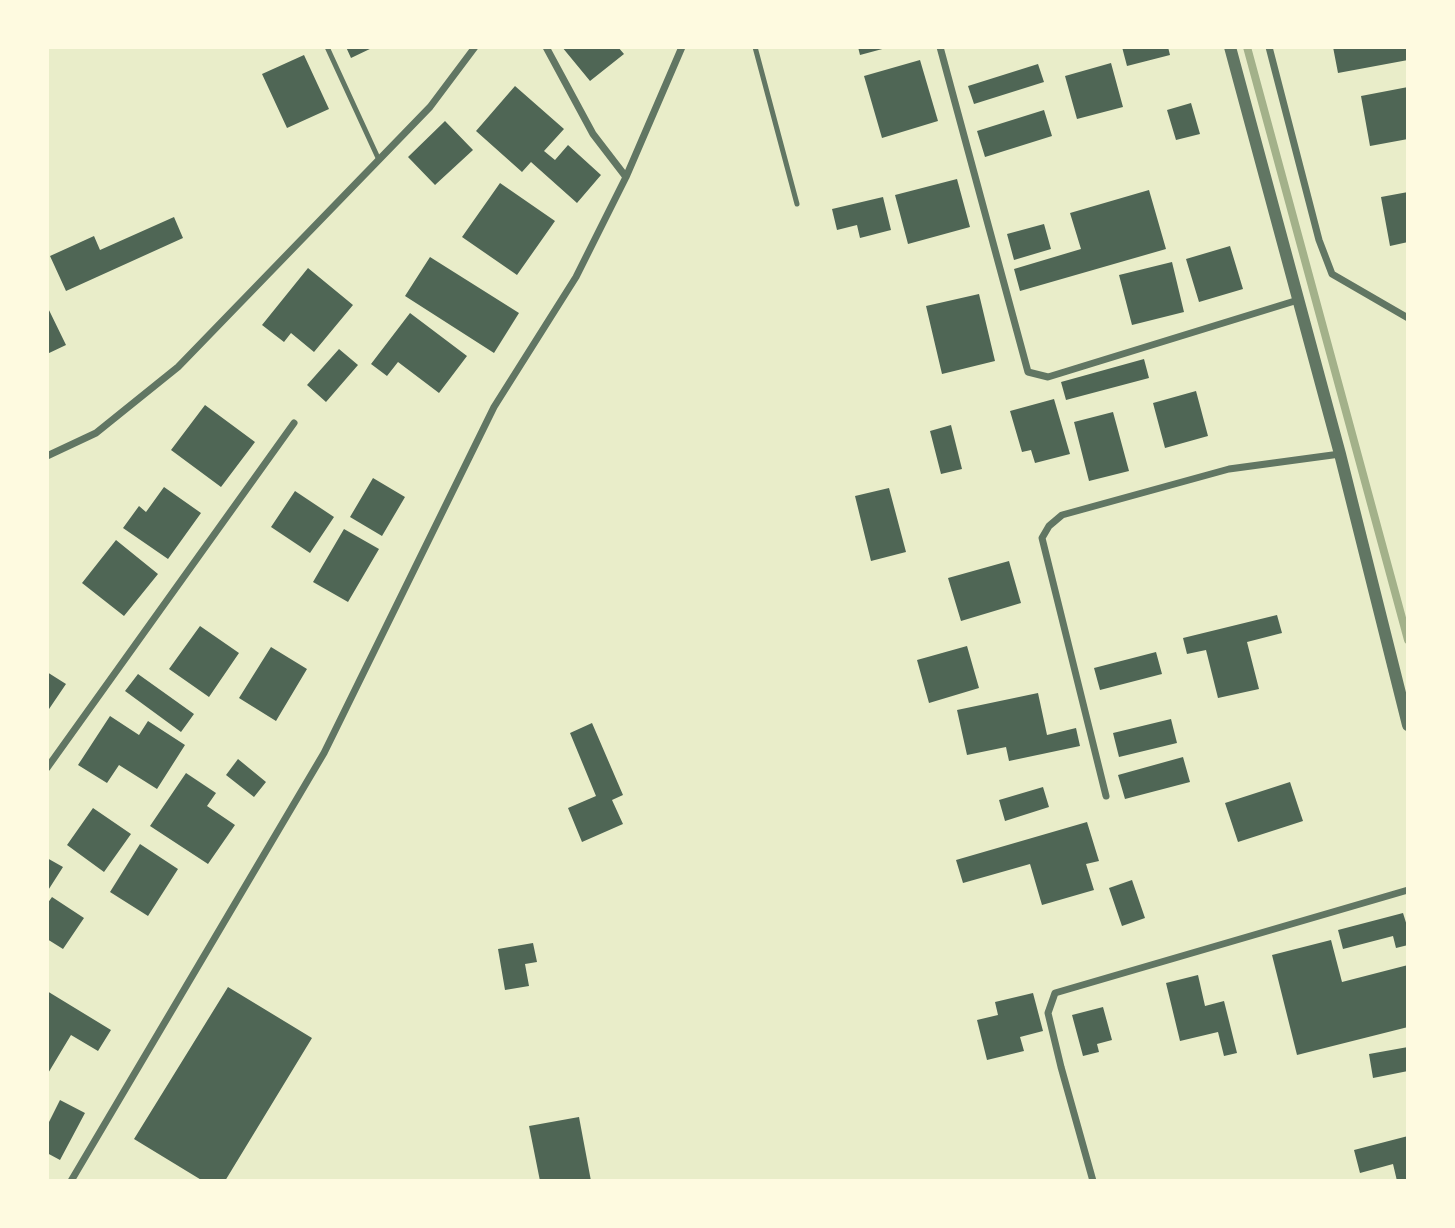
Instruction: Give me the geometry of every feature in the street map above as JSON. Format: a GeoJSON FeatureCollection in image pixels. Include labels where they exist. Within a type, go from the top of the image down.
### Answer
{"type":"FeatureCollection","features":[{"type":"Feature","properties":{"kind":"street"},"geometry":{"type":"LineString","coordinates":[[47,456],[96,433],[178,367],[430,107],[475,47]]}},
{"type":"Feature","properties":{"kind":"street"},"geometry":{"type":"LineString","coordinates":[[546,47],[593,134],[626,177]]}},
{"type":"Feature","properties":{"kind":"street"},"geometry":{"type":"LineString","coordinates":[[71,1181],[324,753],[494,407],[576,277],[626,177],[682,47]]}},
{"type":"Feature","properties":{"kind":"street"},"geometry":{"type":"LineString","coordinates":[[940,47],[1028,372],[1048,377],[1298,300]]}},
{"type":"Feature","properties":{"kind":"street"},"geometry":{"type":"LineString","coordinates":[[1230,47],[1340,454],[1408,725]]}},
{"type":"Feature","properties":{"kind":"street"},"geometry":{"type":"LineString","coordinates":[[1269,47],[1319,240],[1332,274],[1408,318]]}},
{"type":"Feature","properties":{"kind":"street"},"geometry":{"type":"LineString","coordinates":[[47,768],[294,423]]}},
{"type":"Feature","properties":{"kind":"street"},"geometry":{"type":"LineString","coordinates":[[1106,796],[1042,538],[1049,526],[1062,515],[1228,470],[1340,454]]}},
{"type":"Feature","properties":{"kind":"street"},"geometry":{"type":"LineString","coordinates":[[1093,1181],[1060,1067],[1048,1013],[1055,993],[1408,890]]}},
{"type":"Feature","properties":{"kind":"lane"},"geometry":{"type":"LineString","coordinates":[[327,47],[379,160]]}},
{"type":"Feature","properties":{"kind":"lane"},"geometry":{"type":"LineString","coordinates":[[755,47],[797,204]]}},
{"type":"Feature","properties":{"kind":"building"},"geometry":{"type":"Polygon","coordinates":[[[346,47],[374,47],[351,58],[346,47]]]}},
{"type":"Feature","properties":{"kind":"building"},"geometry":{"type":"Polygon","coordinates":[[[562,47],[618,47],[624,54],[590,81],[562,47]]]}},
{"type":"Feature","properties":{"kind":"building"},"geometry":{"type":"Polygon","coordinates":[[[858,47],[886,47],[886,48],[860,55],[858,47]]]}},
{"type":"Feature","properties":{"kind":"building"},"geometry":{"type":"Polygon","coordinates":[[[1122,47],[1168,47],[1170,55],[1127,66],[1122,47]]]}},
{"type":"Feature","properties":{"kind":"building"},"geometry":{"type":"Polygon","coordinates":[[[1333,47],[1407,47],[1408,60],[1338,73],[1333,47]]]}},
{"type":"Feature","properties":{"kind":"building"},"geometry":{"type":"Polygon","coordinates":[[[304,55],[329,109],[287,128],[262,74],[304,55]]]}},
{"type":"Feature","properties":{"kind":"building"},"geometry":{"type":"Polygon","coordinates":[[[920,60],[938,121],[882,138],[864,76],[920,60]]]}},
{"type":"Feature","properties":{"kind":"building"},"geometry":{"type":"Polygon","coordinates":[[[1111,63],[1123,107],[1077,119],[1065,76],[1111,63]]]}},
{"type":"Feature","properties":{"kind":"building"},"geometry":{"type":"Polygon","coordinates":[[[1038,64],[1044,82],[974,104],[968,86],[1038,64]]]}},
{"type":"Feature","properties":{"kind":"building"},"geometry":{"type":"Polygon","coordinates":[[[515,86],[564,129],[544,151],[555,160],[568,145],[601,175],[577,203],[531,162],[522,172],[476,131],[515,86]]]}},
{"type":"Feature","properties":{"kind":"building"},"geometry":{"type":"Polygon","coordinates":[[[1408,87],[1408,139],[1370,146],[1361,96],[1408,87]]]}},
{"type":"Feature","properties":{"kind":"building"},"geometry":{"type":"Polygon","coordinates":[[[1191,103],[1200,134],[1176,140],[1167,110],[1191,103]]]}},
{"type":"Feature","properties":{"kind":"building"},"geometry":{"type":"Polygon","coordinates":[[[1044,110],[1052,136],[985,157],[977,131],[1044,110]]]}},
{"type":"Feature","properties":{"kind":"building"},"geometry":{"type":"Polygon","coordinates":[[[445,121],[473,150],[435,185],[408,157],[445,121]]]}},
{"type":"Feature","properties":{"kind":"building"},"geometry":{"type":"Polygon","coordinates":[[[957,179],[970,227],[908,244],[895,195],[957,179]]]}},
{"type":"Feature","properties":{"kind":"building"},"geometry":{"type":"Polygon","coordinates":[[[500,183],[555,221],[517,275],[462,237],[500,183]]]}},
{"type":"Feature","properties":{"kind":"building"},"geometry":{"type":"Polygon","coordinates":[[[1149,190],[1166,249],[1020,291],[1014,269],[1081,249],[1070,213],[1149,190]]]}},
{"type":"Feature","properties":{"kind":"building"},"geometry":{"type":"Polygon","coordinates":[[[1408,192],[1408,242],[1390,246],[1381,197],[1408,192]]]}},
{"type":"Feature","properties":{"kind":"building"},"geometry":{"type":"Polygon","coordinates":[[[883,197],[891,230],[860,238],[857,225],[837,230],[832,209],[883,197]]]}},
{"type":"Feature","properties":{"kind":"building"},"geometry":{"type":"Polygon","coordinates":[[[174,217],[183,238],[66,291],[50,256],[94,236],[100,250],[174,217]]]}},
{"type":"Feature","properties":{"kind":"building"},"geometry":{"type":"Polygon","coordinates":[[[1044,224],[1051,249],[1014,260],[1007,234],[1044,224]]]}},
{"type":"Feature","properties":{"kind":"building"},"geometry":{"type":"Polygon","coordinates":[[[1230,246],[1243,289],[1199,302],[1186,259],[1230,246]]]}},
{"type":"Feature","properties":{"kind":"building"},"geometry":{"type":"Polygon","coordinates":[[[430,257],[519,313],[494,353],[405,296],[430,257]]]}},
{"type":"Feature","properties":{"kind":"building"},"geometry":{"type":"Polygon","coordinates":[[[1172,262],[1184,312],[1132,325],[1119,275],[1172,262]]]}},
{"type":"Feature","properties":{"kind":"building"},"geometry":{"type":"Polygon","coordinates":[[[308,268],[353,305],[314,352],[291,333],[284,342],[262,325],[308,268]]]}},
{"type":"Feature","properties":{"kind":"building"},"geometry":{"type":"Polygon","coordinates":[[[979,294],[995,361],[942,374],[926,306],[979,294]]]}},
{"type":"Feature","properties":{"kind":"building"},"geometry":{"type":"Polygon","coordinates":[[[47,306],[66,345],[47,354],[47,306]]]}},
{"type":"Feature","properties":{"kind":"building"},"geometry":{"type":"Polygon","coordinates":[[[410,313],[467,356],[439,393],[398,362],[387,376],[371,364],[410,313]]]}},
{"type":"Feature","properties":{"kind":"building"},"geometry":{"type":"Polygon","coordinates":[[[339,349],[358,365],[326,402],[307,385],[339,349]]]}},
{"type":"Feature","properties":{"kind":"building"},"geometry":{"type":"Polygon","coordinates":[[[1144,359],[1149,378],[1066,400],[1061,382],[1144,359]]]}},
{"type":"Feature","properties":{"kind":"building"},"geometry":{"type":"Polygon","coordinates":[[[1196,391],[1208,436],[1165,448],[1153,403],[1196,391]]]}},
{"type":"Feature","properties":{"kind":"building"},"geometry":{"type":"Polygon","coordinates":[[[1054,399],[1070,454],[1035,463],[1031,450],[1022,452],[1010,411],[1054,399]]]}},
{"type":"Feature","properties":{"kind":"building"},"geometry":{"type":"Polygon","coordinates":[[[205,405],[255,442],[221,487],[171,450],[205,405]]]}},
{"type":"Feature","properties":{"kind":"building"},"geometry":{"type":"Polygon","coordinates":[[[1113,412],[1129,471],[1089,481],[1074,422],[1113,412]]]}},
{"type":"Feature","properties":{"kind":"building"},"geometry":{"type":"Polygon","coordinates":[[[951,425],[962,469],[941,474],[930,431],[951,425]]]}},
{"type":"Feature","properties":{"kind":"building"},"geometry":{"type":"Polygon","coordinates":[[[373,478],[405,497],[382,536],[350,517],[373,478]]]}},
{"type":"Feature","properties":{"kind":"building"},"geometry":{"type":"Polygon","coordinates":[[[164,487],[201,513],[168,559],[123,528],[139,506],[146,512],[164,487]]]}},
{"type":"Feature","properties":{"kind":"building"},"geometry":{"type":"Polygon","coordinates":[[[889,488],[906,552],[871,561],[855,496],[889,488]]]}},
{"type":"Feature","properties":{"kind":"building"},"geometry":{"type":"Polygon","coordinates":[[[295,491],[334,517],[310,553],[271,527],[295,491]]]}},
{"type":"Feature","properties":{"kind":"building"},"geometry":{"type":"Polygon","coordinates":[[[344,529],[379,549],[348,602],[313,582],[344,529]]]}},
{"type":"Feature","properties":{"kind":"building"},"geometry":{"type":"Polygon","coordinates":[[[116,540],[158,574],[124,616],[82,583],[116,540]]]}},
{"type":"Feature","properties":{"kind":"building"},"geometry":{"type":"Polygon","coordinates":[[[1009,561],[1021,603],[961,621],[948,578],[1009,561]]]}},
{"type":"Feature","properties":{"kind":"building"},"geometry":{"type":"Polygon","coordinates":[[[1277,615],[1282,633],[1247,642],[1259,689],[1218,698],[1206,650],[1187,654],[1183,638],[1277,615]]]}},
{"type":"Feature","properties":{"kind":"building"},"geometry":{"type":"Polygon","coordinates":[[[200,626],[239,653],[209,697],[169,669],[200,626]]]}},
{"type":"Feature","properties":{"kind":"building"},"geometry":{"type":"Polygon","coordinates":[[[967,646],[979,688],[929,703],[917,660],[967,646]]]}},
{"type":"Feature","properties":{"kind":"building"},"geometry":{"type":"Polygon","coordinates":[[[271,647],[307,669],[276,721],[239,698],[271,647]]]}},
{"type":"Feature","properties":{"kind":"building"},"geometry":{"type":"Polygon","coordinates":[[[1156,652],[1162,674],[1100,690],[1094,668],[1156,652]]]}},
{"type":"Feature","properties":{"kind":"building"},"geometry":{"type":"Polygon","coordinates":[[[47,672],[66,684],[47,712],[47,672]]]}},
{"type":"Feature","properties":{"kind":"building"},"geometry":{"type":"Polygon","coordinates":[[[138,674],[194,714],[181,732],[125,691],[138,674]]]}},
{"type":"Feature","properties":{"kind":"building"},"geometry":{"type":"Polygon","coordinates":[[[1038,693],[1047,735],[1076,728],[1080,746],[1009,761],[1006,747],[967,755],[957,710],[1038,693]]]}},
{"type":"Feature","properties":{"kind":"building"},"geometry":{"type":"Polygon","coordinates":[[[110,716],[139,735],[148,721],[185,745],[157,789],[119,765],[107,783],[78,765],[110,716]]]}},
{"type":"Feature","properties":{"kind":"building"},"geometry":{"type":"Polygon","coordinates":[[[1171,719],[1177,743],[1119,757],[1113,733],[1171,719]]]}},
{"type":"Feature","properties":{"kind":"building"},"geometry":{"type":"Polygon","coordinates":[[[592,723],[623,795],[612,800],[623,824],[582,842],[568,808],[596,796],[570,733],[592,723]]]}},
{"type":"Feature","properties":{"kind":"building"},"geometry":{"type":"Polygon","coordinates":[[[1183,757],[1190,782],[1125,799],[1118,775],[1183,757]]]}},
{"type":"Feature","properties":{"kind":"building"},"geometry":{"type":"Polygon","coordinates":[[[238,759],[266,782],[254,797],[226,775],[238,759]]]}},
{"type":"Feature","properties":{"kind":"building"},"geometry":{"type":"Polygon","coordinates":[[[186,773],[216,793],[207,806],[235,825],[208,864],[150,826],[186,773]]]}},
{"type":"Feature","properties":{"kind":"building"},"geometry":{"type":"Polygon","coordinates":[[[1290,782],[1303,821],[1238,842],[1225,803],[1290,782]]]}},
{"type":"Feature","properties":{"kind":"building"},"geometry":{"type":"Polygon","coordinates":[[[1043,787],[1049,807],[1005,821],[999,800],[1043,787]]]}},
{"type":"Feature","properties":{"kind":"building"},"geometry":{"type":"Polygon","coordinates":[[[93,808],[131,834],[104,872],[67,845],[93,808]]]}},
{"type":"Feature","properties":{"kind":"building"},"geometry":{"type":"Polygon","coordinates":[[[1087,822],[1099,861],[1086,864],[1094,890],[1042,905],[1030,864],[963,883],[956,860],[1087,822]]]}},
{"type":"Feature","properties":{"kind":"building"},"geometry":{"type":"Polygon","coordinates":[[[140,844],[178,869],[148,916],[110,892],[140,844]]]}},
{"type":"Feature","properties":{"kind":"building"},"geometry":{"type":"Polygon","coordinates":[[[47,858],[63,867],[47,892],[47,858]]]}},
{"type":"Feature","properties":{"kind":"building"},"geometry":{"type":"Polygon","coordinates":[[[1132,880],[1145,918],[1122,926],[1109,888],[1132,880]]]}},
{"type":"Feature","properties":{"kind":"building"},"geometry":{"type":"Polygon","coordinates":[[[52,897],[84,918],[63,949],[47,939],[47,904],[52,897]]]}},
{"type":"Feature","properties":{"kind":"building"},"geometry":{"type":"Polygon","coordinates":[[[1403,913],[1408,929],[1408,945],[1396,948],[1393,936],[1343,949],[1338,930],[1403,913]]]}},
{"type":"Feature","properties":{"kind":"building"},"geometry":{"type":"Polygon","coordinates":[[[1331,940],[1342,982],[1408,965],[1408,1027],[1297,1055],[1272,955],[1331,940]]]}},
{"type":"Feature","properties":{"kind":"building"},"geometry":{"type":"Polygon","coordinates":[[[533,943],[537,962],[525,964],[529,986],[505,990],[498,949],[533,943]]]}},
{"type":"Feature","properties":{"kind":"building"},"geometry":{"type":"Polygon","coordinates":[[[1198,975],[1205,1006],[1224,1001],[1237,1053],[1224,1056],[1218,1032],[1180,1041],[1166,983],[1198,975]]]}},
{"type":"Feature","properties":{"kind":"building"},"geometry":{"type":"Polygon","coordinates":[[[228,987],[312,1038],[225,1181],[203,1181],[134,1139],[228,987]]]}},
{"type":"Feature","properties":{"kind":"building"},"geometry":{"type":"Polygon","coordinates":[[[47,991],[111,1030],[98,1051],[71,1035],[47,1075],[47,991]]]}},
{"type":"Feature","properties":{"kind":"building"},"geometry":{"type":"Polygon","coordinates":[[[1033,993],[1043,1031],[1020,1037],[1024,1051],[987,1060],[977,1020],[998,1015],[995,1002],[1033,993]]]}},
{"type":"Feature","properties":{"kind":"building"},"geometry":{"type":"Polygon","coordinates":[[[1103,1007],[1112,1040],[1097,1044],[1099,1052],[1083,1056],[1072,1015],[1103,1007]]]}},
{"type":"Feature","properties":{"kind":"building"},"geometry":{"type":"Polygon","coordinates":[[[1408,1047],[1408,1071],[1373,1078],[1369,1054],[1408,1047]]]}},
{"type":"Feature","properties":{"kind":"building"},"geometry":{"type":"Polygon","coordinates":[[[60,1100],[85,1113],[60,1160],[47,1153],[47,1126],[60,1100]]]}},
{"type":"Feature","properties":{"kind":"building"},"geometry":{"type":"Polygon","coordinates":[[[579,1117],[591,1181],[540,1181],[529,1126],[579,1117]]]}},
{"type":"Feature","properties":{"kind":"building"},"geometry":{"type":"Polygon","coordinates":[[[1408,1136],[1408,1181],[1397,1181],[1393,1164],[1360,1173],[1354,1150],[1408,1136]]]}},
{"type":"Feature","properties":{"kind":"waterway"},"geometry":{"type":"LineString","coordinates":[[1247,47],[1408,640]]}}]}
